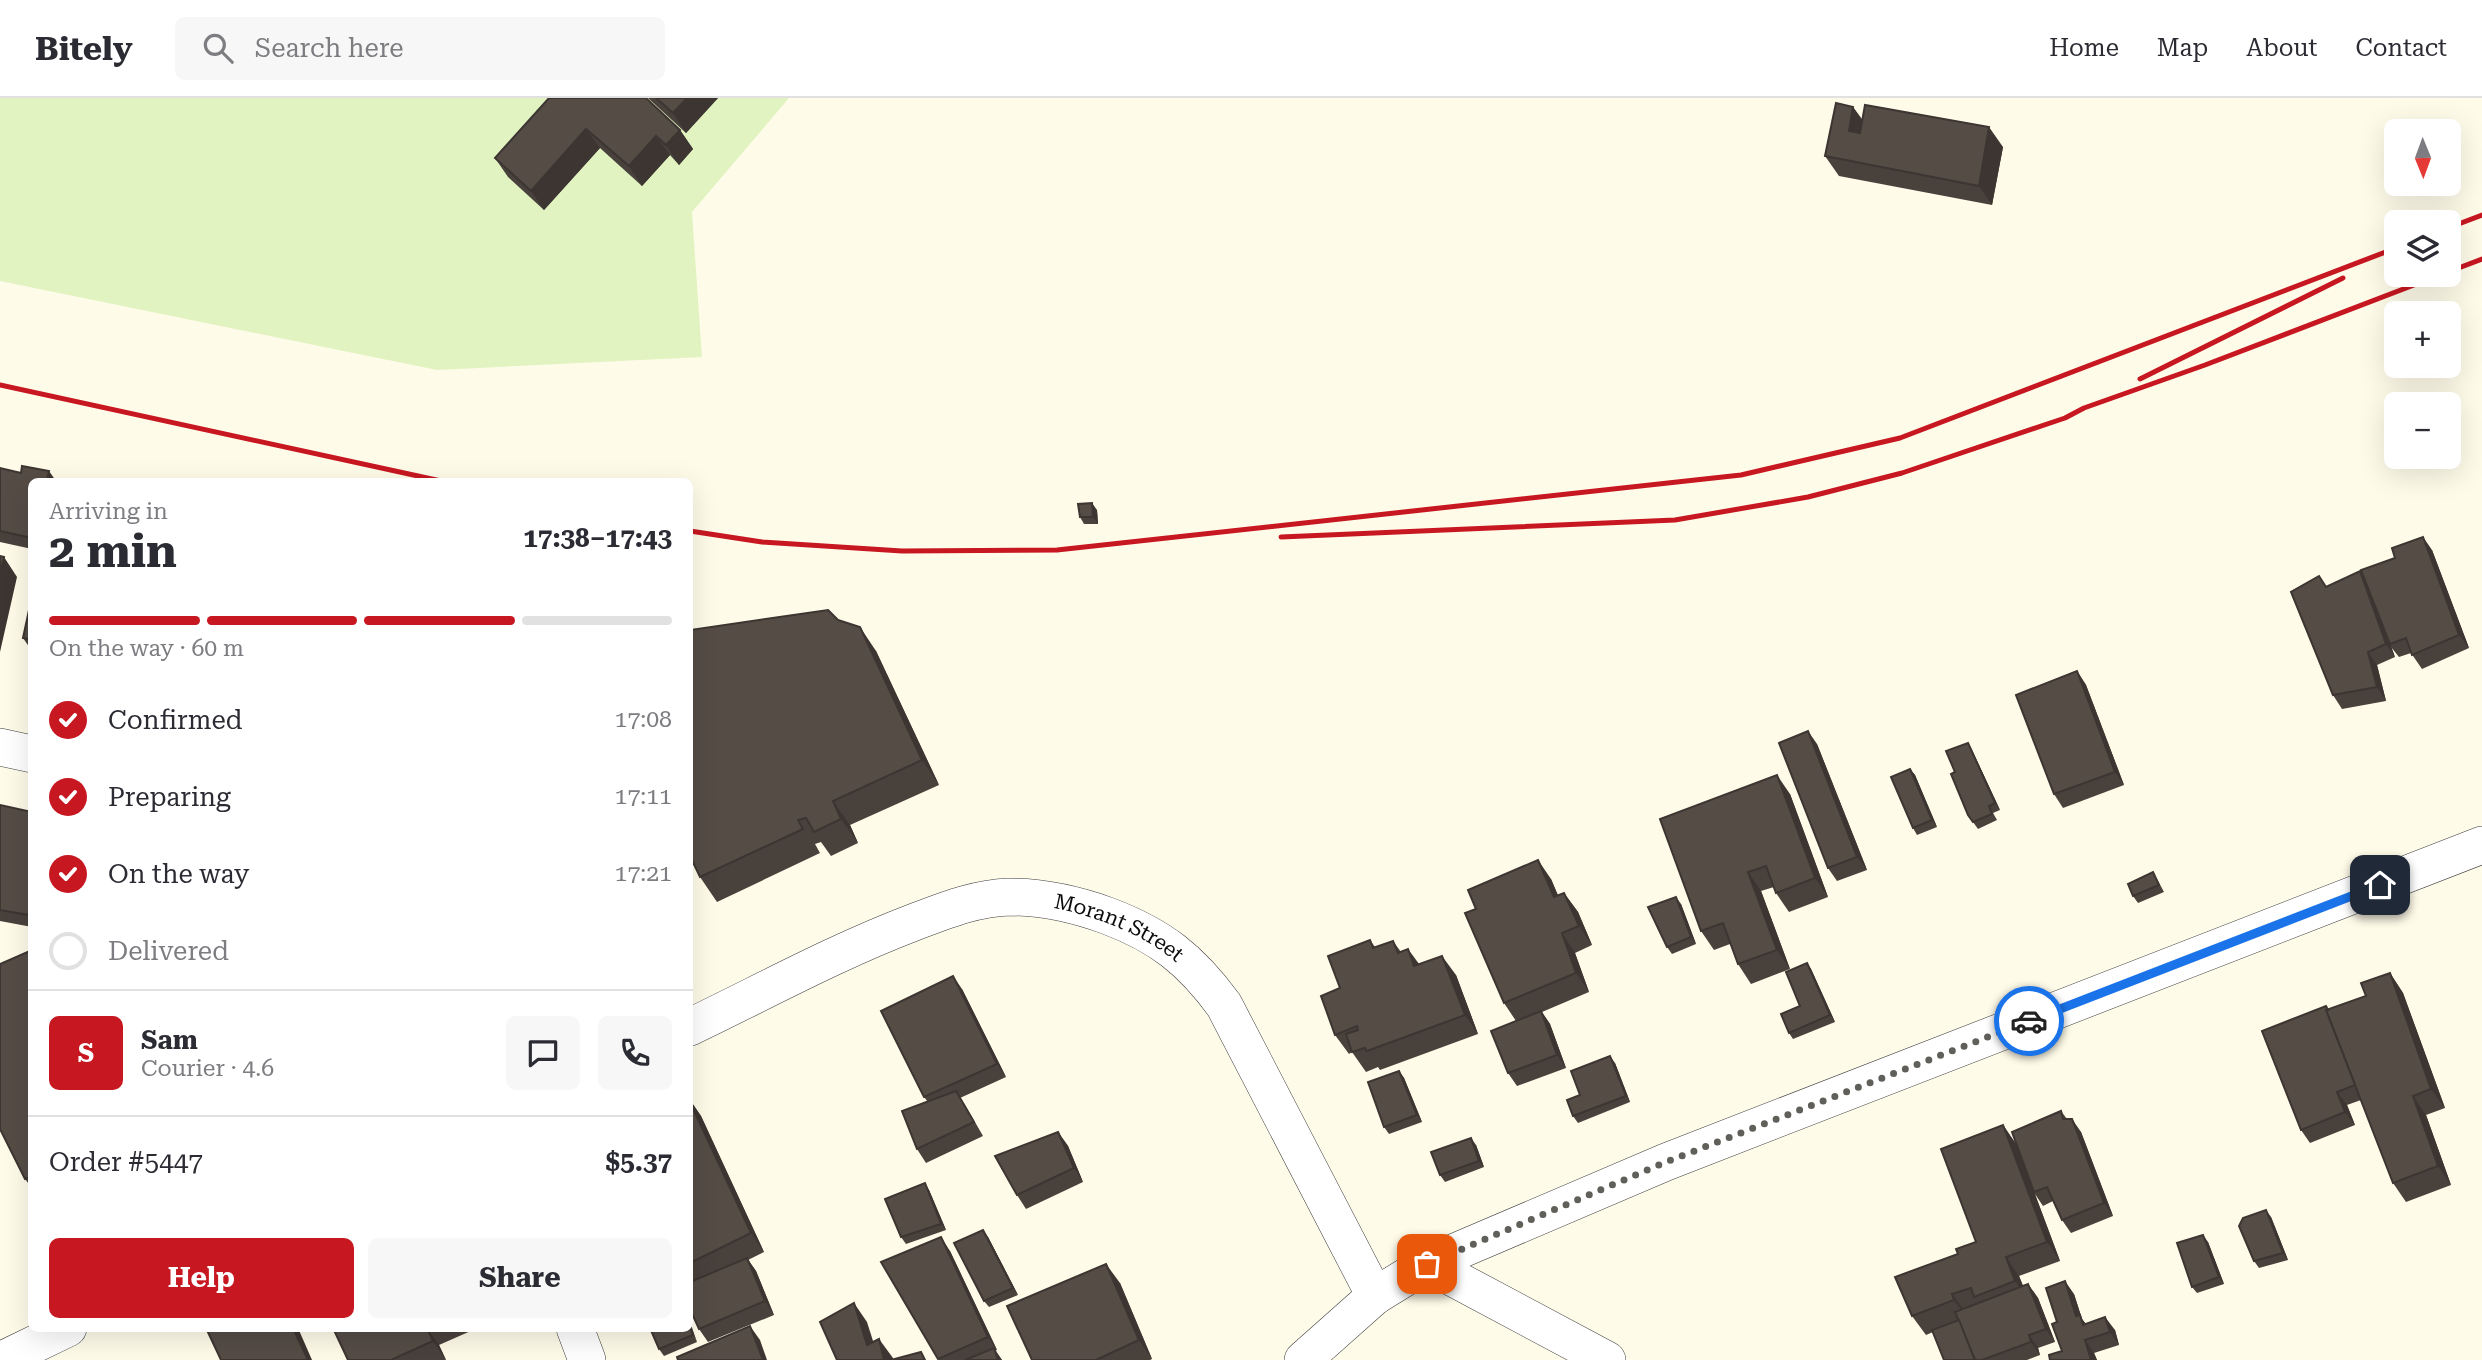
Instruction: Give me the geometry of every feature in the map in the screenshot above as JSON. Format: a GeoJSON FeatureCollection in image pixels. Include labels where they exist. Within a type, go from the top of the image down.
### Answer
{"type":"FeatureCollection","features":[{"type":"Feature","properties":{"kind":"street"},"geometry":{"type":"LineString","coordinates":[[0,747],[28,753]]}},
{"type":"Feature","properties":{"kind":"street"},"geometry":{"type":"LineString","coordinates":[[1303,1360],[1375,1296],[1427,1264],[1666,1162],[2482,845]]}},
{"type":"Feature","properties":{"kind":"street","name":"Morant Street"},"geometry":{"type":"LineString","coordinates":[[693,1026],[869,940],[960,905],[1009,897],[1044,899],[1073,903],[1135,926],[1189,961],[1224,1005],[1375,1296]]}},
{"type":"Feature","properties":{"kind":"street"},"geometry":{"type":"LineString","coordinates":[[1427,1264],[1607,1360]]}},
{"type":"Feature","properties":{"kind":"street"},"geometry":{"type":"LineString","coordinates":[[2,1360],[60,1332]]}},
{"type":"Feature","properties":{"kind":"street"},"geometry":{"type":"LineString","coordinates":[[576,1332],[587,1360]]}},
{"type":"Feature","properties":{"kind":"green space"},"geometry":{"type":"Polygon","coordinates":[[[0,98],[789,98],[692,212],[702,357],[437,370],[0,281],[0,98]]]}},
{"type":"Feature","properties":{"kind":"building"},"geometry":{"type":"Polygon","coordinates":[[[549,98],[646,98],[680,130],[666,145],[656,136],[629,166],[586,129],[531,191],[495,158],[549,98]]]}},
{"type":"Feature","properties":{"kind":"building"},"geometry":{"type":"Polygon","coordinates":[[[656,98],[687,98],[673,113],[656,98]]]}},
{"type":"Feature","properties":{"kind":"building"},"geometry":{"type":"Polygon","coordinates":[[[1836,103],[1853,107],[1849,131],[1860,133],[1865,105],[1989,127],[1979,186],[1825,156],[1836,103]]]}},
{"type":"Feature","properties":{"kind":"building"},"geometry":{"type":"Polygon","coordinates":[[[22,466],[49,471],[48,478],[28,478],[28,537],[0,531],[0,468],[21,473],[22,466]]]}},
{"type":"Feature","properties":{"kind":"building"},"geometry":{"type":"Polygon","coordinates":[[[1092,503],[1093,517],[1080,517],[1078,504],[1092,503]]]}},
{"type":"Feature","properties":{"kind":"building"},"geometry":{"type":"Polygon","coordinates":[[[2423,537],[2459,635],[2412,655],[2406,638],[2390,644],[2361,570],[2395,558],[2392,548],[2423,537]]]}},
{"type":"Feature","properties":{"kind":"building"},"geometry":{"type":"Polygon","coordinates":[[[0,556],[4,557],[0,575],[0,556]]]}},
{"type":"Feature","properties":{"kind":"building"},"geometry":{"type":"Polygon","coordinates":[[[2360,571],[2386,644],[2368,652],[2377,687],[2333,695],[2291,592],[2319,576],[2326,587],[2360,571]]]}},
{"type":"Feature","properties":{"kind":"building"},"geometry":{"type":"Polygon","coordinates":[[[828,610],[838,620],[860,627],[922,760],[833,801],[841,819],[814,832],[806,818],[798,820],[803,829],[700,877],[693,862],[693,630],[828,610]]]}},
{"type":"Feature","properties":{"kind":"building"},"geometry":{"type":"Polygon","coordinates":[[[28,615],[28,639],[23,638],[28,615]]]}},
{"type":"Feature","properties":{"kind":"building"},"geometry":{"type":"Polygon","coordinates":[[[2077,671],[2115,772],[2054,794],[2016,695],[2077,671]]]}},
{"type":"Feature","properties":{"kind":"building"},"geometry":{"type":"Polygon","coordinates":[[[1808,731],[1857,857],[1828,868],[1779,743],[1808,731]]]}},
{"type":"Feature","properties":{"kind":"building"},"geometry":{"type":"Polygon","coordinates":[[[1968,743],[1995,803],[1989,806],[1992,814],[1973,822],[1951,774],[1955,772],[1946,751],[1968,743]]]}},
{"type":"Feature","properties":{"kind":"building"},"geometry":{"type":"Polygon","coordinates":[[[1910,769],[1932,820],[1913,828],[1891,777],[1910,769]]]}},
{"type":"Feature","properties":{"kind":"building"},"geometry":{"type":"Polygon","coordinates":[[[1777,775],[1815,878],[1776,893],[1766,866],[1748,872],[1777,950],[1738,964],[1723,923],[1701,931],[1660,819],[1777,775]]]}},
{"type":"Feature","properties":{"kind":"building"},"geometry":{"type":"Polygon","coordinates":[[[0,805],[28,811],[28,915],[0,910],[0,805]]]}},
{"type":"Feature","properties":{"kind":"building"},"geometry":{"type":"Polygon","coordinates":[[[1538,860],[1554,897],[1564,893],[1579,926],[1562,933],[1576,973],[1504,1003],[1465,913],[1476,909],[1468,890],[1538,860]]]}},
{"type":"Feature","properties":{"kind":"building"},"geometry":{"type":"Polygon","coordinates":[[[2153,872],[2159,885],[2133,896],[2128,884],[2153,872]]]}},
{"type":"Feature","properties":{"kind":"building"},"geometry":{"type":"Polygon","coordinates":[[[1676,897],[1691,937],[1667,947],[1648,907],[1676,897]]]}},
{"type":"Feature","properties":{"kind":"building"},"geometry":{"type":"Polygon","coordinates":[[[1370,940],[1373,948],[1393,941],[1398,953],[1408,949],[1414,966],[1442,956],[1465,1015],[1367,1051],[1365,1048],[1352,1052],[1346,1034],[1358,1030],[1357,1026],[1335,1035],[1321,996],[1340,988],[1328,956],[1370,940]]]}},
{"type":"Feature","properties":{"kind":"building"},"geometry":{"type":"Polygon","coordinates":[[[28,952],[28,1178],[25,1179],[0,1129],[0,964],[28,952]]]}},
{"type":"Feature","properties":{"kind":"building"},"geometry":{"type":"Polygon","coordinates":[[[1807,963],[1830,1015],[1789,1033],[1781,1014],[1800,1006],[1786,972],[1807,963]]]}},
{"type":"Feature","properties":{"kind":"building"},"geometry":{"type":"Polygon","coordinates":[[[2390,973],[2431,1089],[2413,1096],[2438,1166],[2393,1183],[2326,1010],[2366,996],[2361,983],[2390,973]]]}},
{"type":"Feature","properties":{"kind":"building"},"geometry":{"type":"Polygon","coordinates":[[[953,976],[997,1064],[924,1097],[881,1011],[953,976]]]}},
{"type":"Feature","properties":{"kind":"building"},"geometry":{"type":"Polygon","coordinates":[[[2326,1006],[2355,1085],[2337,1092],[2345,1112],[2301,1130],[2262,1031],[2326,1006]]]}},
{"type":"Feature","properties":{"kind":"building"},"geometry":{"type":"Polygon","coordinates":[[[1541,1011],[1557,1055],[1508,1073],[1491,1031],[1541,1011]]]}},
{"type":"Feature","properties":{"kind":"building"},"geometry":{"type":"Polygon","coordinates":[[[1610,1056],[1626,1096],[1573,1116],[1567,1100],[1580,1095],[1571,1071],[1610,1056]]]}},
{"type":"Feature","properties":{"kind":"building"},"geometry":{"type":"Polygon","coordinates":[[[1399,1071],[1417,1115],[1384,1127],[1368,1082],[1399,1071]]]}},
{"type":"Feature","properties":{"kind":"building"},"geometry":{"type":"Polygon","coordinates":[[[956,1091],[974,1122],[917,1149],[902,1111],[956,1091]]]}},
{"type":"Feature","properties":{"kind":"building"},"geometry":{"type":"Polygon","coordinates":[[[693,1108],[751,1233],[693,1262],[693,1108]]]}},
{"type":"Feature","properties":{"kind":"building"},"geometry":{"type":"Polygon","coordinates":[[[2061,1111],[2063,1119],[2072,1119],[2104,1203],[2062,1220],[2047,1187],[2034,1192],[2012,1132],[2061,1111]]]}},
{"type":"Feature","properties":{"kind":"building"},"geometry":{"type":"Polygon","coordinates":[[[2003,1125],[2047,1242],[2006,1257],[2015,1281],[1974,1297],[1971,1288],[1952,1294],[1954,1300],[1912,1316],[1895,1277],[1958,1254],[1956,1249],[1976,1242],[1941,1149],[2003,1125]]]}},
{"type":"Feature","properties":{"kind":"building"},"geometry":{"type":"Polygon","coordinates":[[[1058,1132],[1074,1168],[1017,1195],[995,1156],[1058,1132]]]}},
{"type":"Feature","properties":{"kind":"building"},"geometry":{"type":"Polygon","coordinates":[[[1471,1138],[1479,1161],[1440,1175],[1431,1152],[1471,1138]]]}},
{"type":"Feature","properties":{"kind":"building"},"geometry":{"type":"Polygon","coordinates":[[[925,1183],[941,1224],[901,1237],[885,1199],[925,1183]]]}},
{"type":"Feature","properties":{"kind":"building"},"geometry":{"type":"Polygon","coordinates":[[[2266,1210],[2283,1253],[2254,1261],[2239,1226],[2243,1218],[2266,1210]]]}},
{"type":"Feature","properties":{"kind":"building"},"geometry":{"type":"Polygon","coordinates":[[[983,1230],[1013,1288],[984,1301],[954,1243],[983,1230]]]}},
{"type":"Feature","properties":{"kind":"building"},"geometry":{"type":"Polygon","coordinates":[[[2203,1235],[2219,1277],[2192,1287],[2177,1243],[2203,1235]]]}},
{"type":"Feature","properties":{"kind":"building"},"geometry":{"type":"Polygon","coordinates":[[[941,1237],[988,1337],[938,1359],[881,1262],[941,1237]]]}},
{"type":"Feature","properties":{"kind":"building"},"geometry":{"type":"Polygon","coordinates":[[[747,1258],[765,1301],[699,1329],[693,1316],[693,1281],[747,1258]]]}},
{"type":"Feature","properties":{"kind":"building"},"geometry":{"type":"Polygon","coordinates":[[[1106,1264],[1139,1340],[1096,1360],[1032,1360],[1007,1306],[1106,1264]]]}},
{"type":"Feature","properties":{"kind":"building"},"geometry":{"type":"Polygon","coordinates":[[[2065,1281],[2076,1316],[2080,1315],[2083,1325],[2105,1317],[2110,1332],[2085,1340],[2091,1360],[2050,1360],[2049,1355],[2062,1351],[2052,1324],[2057,1322],[2046,1288],[2065,1281]]]}},
{"type":"Feature","properties":{"kind":"building"},"geometry":{"type":"Polygon","coordinates":[[[2028,1284],[2046,1329],[2029,1335],[2031,1342],[1982,1360],[1975,1360],[1955,1312],[2028,1284]]]}},
{"type":"Feature","properties":{"kind":"building"},"geometry":{"type":"Polygon","coordinates":[[[854,1303],[867,1345],[879,1339],[884,1360],[837,1360],[820,1322],[854,1303]]]}},
{"type":"Feature","properties":{"kind":"building"},"geometry":{"type":"Polygon","coordinates":[[[1959,1320],[1975,1360],[1944,1360],[1932,1330],[1959,1320]]]}},
{"type":"Feature","properties":{"kind":"building"},"geometry":{"type":"Polygon","coordinates":[[[750,1326],[763,1360],[678,1360],[677,1357],[750,1326]]]}},
{"type":"Feature","properties":{"kind":"building"},"geometry":{"type":"Polygon","coordinates":[[[208,1332],[295,1332],[308,1360],[221,1360],[208,1332]]]}},
{"type":"Feature","properties":{"kind":"building"},"geometry":{"type":"Polygon","coordinates":[[[335,1332],[429,1332],[433,1341],[391,1360],[348,1360],[335,1332]]]}},
{"type":"Feature","properties":{"kind":"building"},"geometry":{"type":"Polygon","coordinates":[[[652,1332],[692,1332],[693,1335],[659,1349],[652,1332]]]}},
{"type":"Feature","properties":{"kind":"building"},"geometry":{"type":"Polygon","coordinates":[[[994,1348],[998,1360],[965,1360],[994,1348]]]}},
{"type":"Feature","properties":{"kind":"building"},"geometry":{"type":"Polygon","coordinates":[[[921,1352],[925,1360],[891,1360],[921,1352]]]}},
{"type":"Feature","properties":{"kind":"railway"},"geometry":{"type":"LineString","coordinates":[[2461,223],[2482,215]]}},
{"type":"Feature","properties":{"kind":"railway"},"geometry":{"type":"LineString","coordinates":[[693,531],[762,542],[902,551],[1057,550],[1741,475],[1900,438],[2384,253]]}},
{"type":"Feature","properties":{"kind":"railway"},"geometry":{"type":"LineString","coordinates":[[2461,267],[2482,259]]}},
{"type":"Feature","properties":{"kind":"railway"},"geometry":{"type":"LineString","coordinates":[[2140,379],[2343,278]]}},
{"type":"Feature","properties":{"kind":"railway"},"geometry":{"type":"LineString","coordinates":[[1281,537],[1675,520],[1808,497],[1902,473],[2065,418],[2084,408],[2409,287]]}},
{"type":"Feature","properties":{"kind":"railway"},"geometry":{"type":"LineString","coordinates":[[0,385],[427,478]]}},
{"type":"Feature","properties":{"kind":"way so far"},"geometry":{"type":"LineString","coordinates":[[1427,1264],[1666,1162],[2029,1021]]}},
{"type":"Feature","properties":{"kind":"route"},"geometry":{"type":"LineString","coordinates":[[2029,1021],[2380,885]]}}]}
